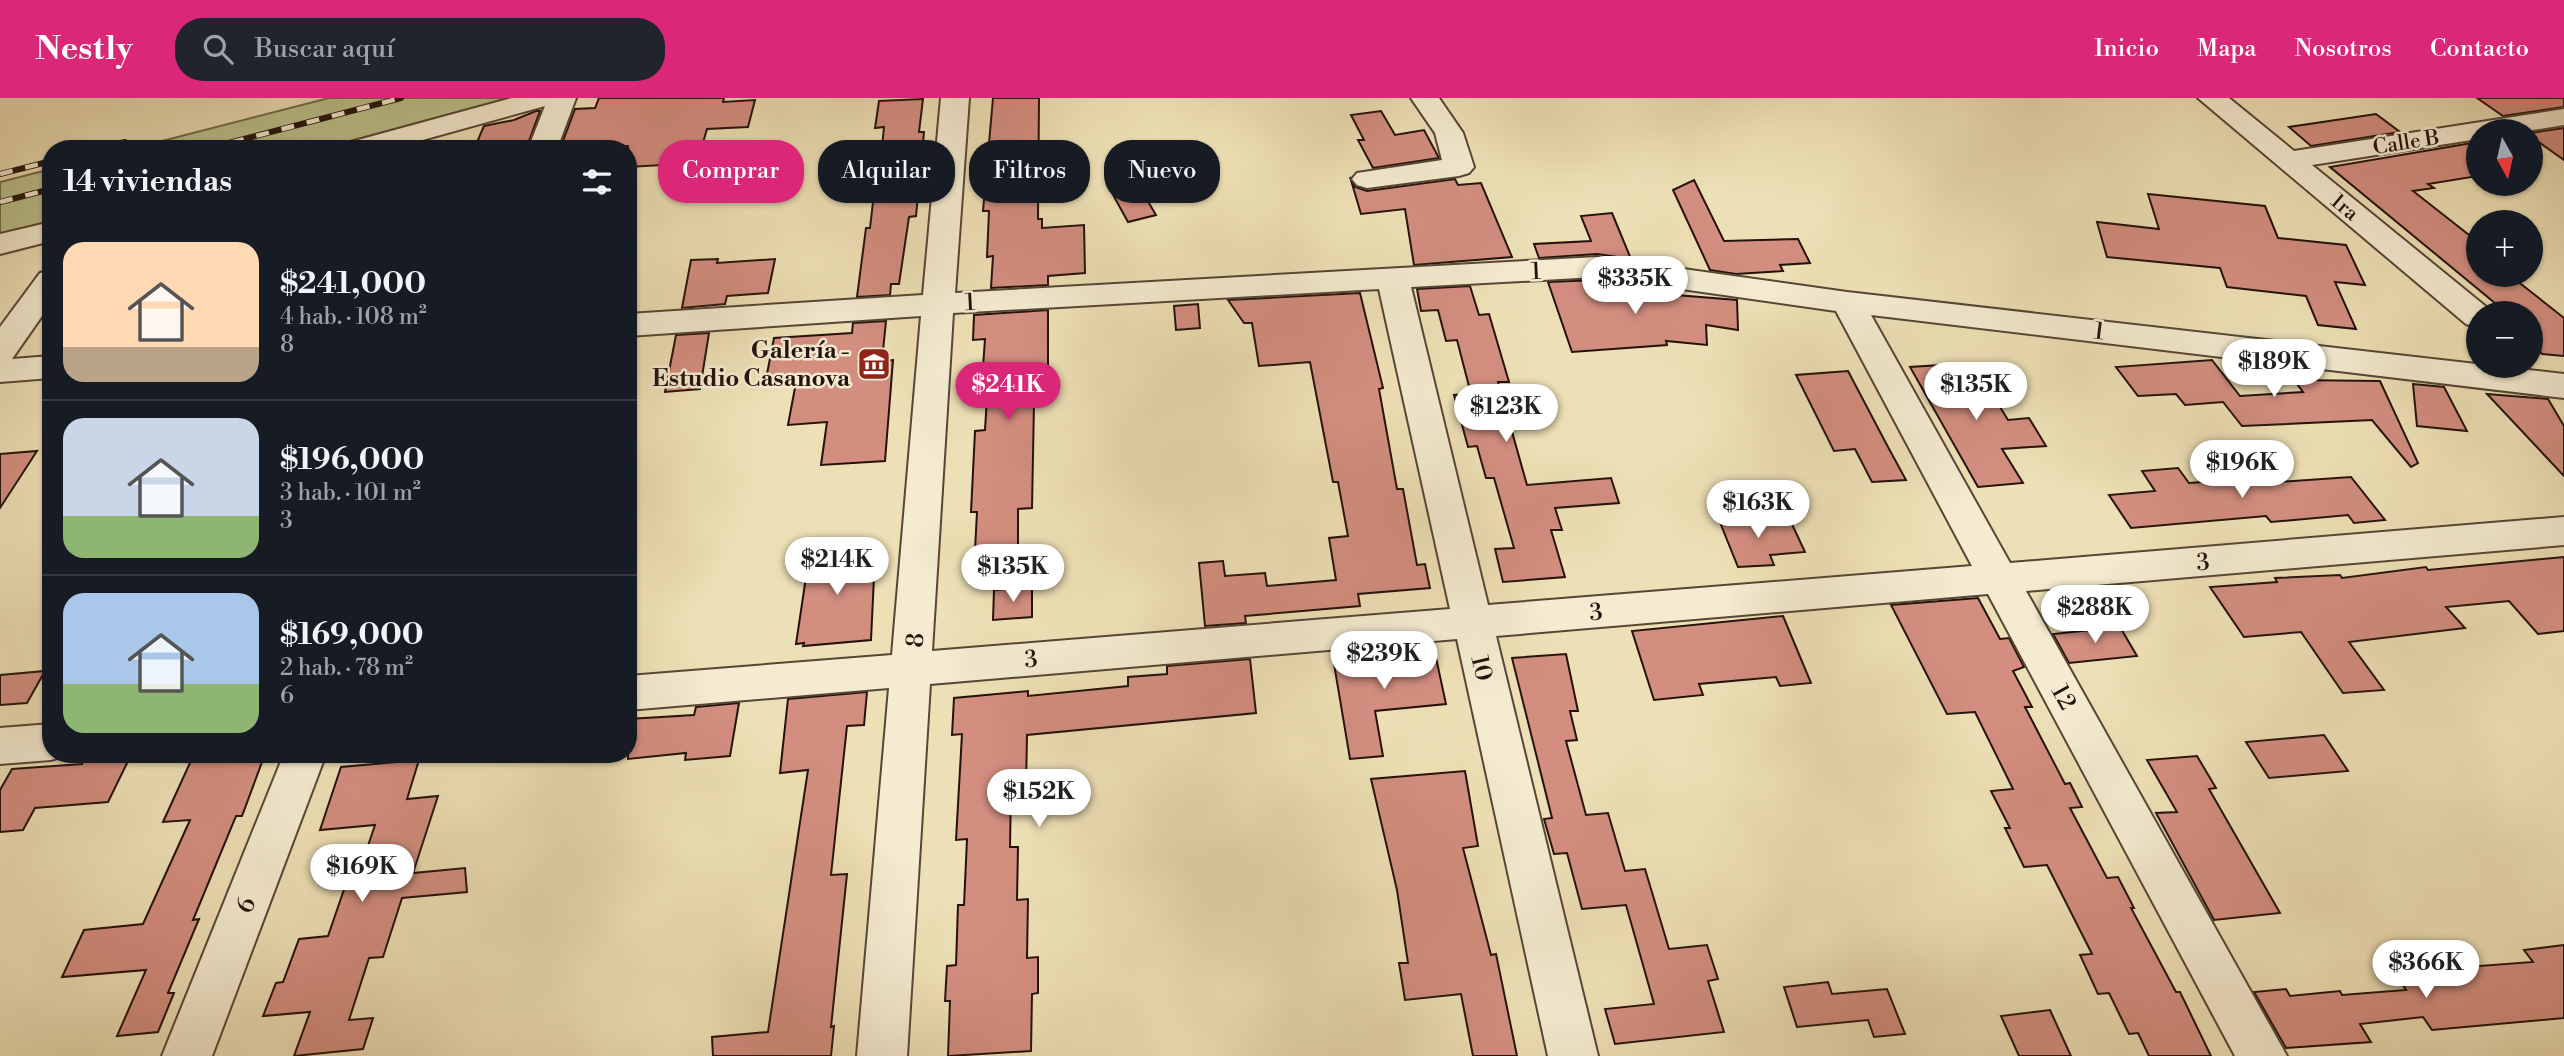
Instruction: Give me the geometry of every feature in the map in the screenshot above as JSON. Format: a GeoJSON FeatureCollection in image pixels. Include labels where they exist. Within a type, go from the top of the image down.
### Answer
{"type":"FeatureCollection","features":[{"type":"Feature","properties":{"kind":"street"},"geometry":{"type":"LineString","coordinates":[[390,140],[544,98]]}},
{"type":"Feature","properties":{"kind":"street"},"geometry":{"type":"LineString","coordinates":[[546,140],[562,98]]}},
{"type":"Feature","properties":{"kind":"street","name":"8"},"geometry":{"type":"LineString","coordinates":[[882,1056],[913,669],[937,304],[955,98]]}},
{"type":"Feature","properties":{"kind":"street"},"geometry":{"type":"LineString","coordinates":[[1367,179],[1459,167],[1449,133],[1425,98]]}},
{"type":"Feature","properties":{"kind":"street","name":"1ra"},"geometry":{"type":"LineString","coordinates":[[2212,98],[2466,307]]}},
{"type":"Feature","properties":{"kind":"street","name":"Calle B"},"geometry":{"type":"LineString","coordinates":[[2289,160],[2564,117]]}},
{"type":"Feature","properties":{"kind":"street"},"geometry":{"type":"LineString","coordinates":[[0,244],[42,233]]}},
{"type":"Feature","properties":{"kind":"street","name":"1"},"geometry":{"type":"LineString","coordinates":[[637,324],[937,304],[1597,267],[1847,302],[2563,386]]}},
{"type":"Feature","properties":{"kind":"street","name":"10"},"geometry":{"type":"LineString","coordinates":[[1393,279],[1573,1056]]}},
{"type":"Feature","properties":{"kind":"street"},"geometry":{"type":"LineString","coordinates":[[0,351],[42,293]]}},
{"type":"Feature","properties":{"kind":"street","name":"12"},"geometry":{"type":"LineString","coordinates":[[1847,302],[2262,1056]]}},
{"type":"Feature","properties":{"kind":"street"},"geometry":{"type":"LineString","coordinates":[[0,371],[42,368]]}},
{"type":"Feature","properties":{"kind":"street"},"geometry":{"type":"LineString","coordinates":[[2543,370],[2563,386]]}},
{"type":"Feature","properties":{"kind":"street","name":"3"},"geometry":{"type":"LineString","coordinates":[[637,692],[2564,531]]}},
{"type":"Feature","properties":{"kind":"street"},"geometry":{"type":"LineString","coordinates":[[0,746],[42,742]]}},
{"type":"Feature","properties":{"kind":"street","name":"6"},"geometry":{"type":"LineString","coordinates":[[187,1056],[301,763]]}},
{"type":"Feature","properties":{"kind":"green space"},"geometry":{"type":"Polygon","coordinates":[[[329,98],[509,98],[354,140],[166,140],[329,98]]]}},
{"type":"Feature","properties":{"kind":"green space"},"geometry":{"type":"Polygon","coordinates":[[[42,171],[42,224],[0,236],[0,182],[42,171]]]}},
{"type":"Feature","properties":{"kind":"building"},"geometry":{"type":"Polygon","coordinates":[[[599,98],[724,98],[723,102],[755,100],[748,127],[707,129],[704,140],[658,140],[658,165],[637,166],[637,140],[563,140],[575,109],[595,108],[599,98]]]}},
{"type":"Feature","properties":{"kind":"building"},"geometry":{"type":"Polygon","coordinates":[[[993,98],[1039,98],[1039,140],[989,140],[993,98]]]}},
{"type":"Feature","properties":{"kind":"building"},"geometry":{"type":"Polygon","coordinates":[[[2477,98],[2564,98],[2564,107],[2503,116],[2477,98]]]}},
{"type":"Feature","properties":{"kind":"building"},"geometry":{"type":"Polygon","coordinates":[[[923,99],[919,132],[924,132],[923,140],[883,140],[884,127],[875,128],[879,101],[923,99]]]}},
{"type":"Feature","properties":{"kind":"building"},"geometry":{"type":"Polygon","coordinates":[[[540,111],[529,140],[478,140],[484,126],[540,111]]]}},
{"type":"Feature","properties":{"kind":"building"},"geometry":{"type":"Polygon","coordinates":[[[1381,111],[1395,135],[1424,130],[1439,158],[1373,168],[1358,140],[1364,140],[1351,115],[1381,111]]]}},
{"type":"Feature","properties":{"kind":"building"},"geometry":{"type":"Polygon","coordinates":[[[2376,114],[2400,132],[2311,146],[2289,127],[2376,114]]]}},
{"type":"Feature","properties":{"kind":"building"},"geometry":{"type":"Polygon","coordinates":[[[2564,128],[2564,160],[2543,145],[2543,131],[2564,128]]]}},
{"type":"Feature","properties":{"kind":"building"},"geometry":{"type":"Polygon","coordinates":[[[2466,144],[2466,178],[2428,184],[2434,188],[2413,191],[2466,233],[2466,279],[2330,167],[2466,144]]]}},
{"type":"Feature","properties":{"kind":"building"},"geometry":{"type":"Polygon","coordinates":[[[1350,177],[1355,187],[1367,191],[1455,179],[1458,185],[1481,183],[1512,257],[1414,265],[1405,209],[1361,214],[1350,177]]]}},
{"type":"Feature","properties":{"kind":"building"},"geometry":{"type":"Polygon","coordinates":[[[1694,180],[1724,241],[1798,239],[1810,263],[1780,265],[1783,271],[1736,274],[1710,270],[1673,190],[1694,180]]]}},
{"type":"Feature","properties":{"kind":"building"},"geometry":{"type":"Polygon","coordinates":[[[2148,194],[2265,206],[2278,238],[2346,245],[2365,285],[2335,282],[2356,329],[2318,325],[2306,296],[2227,287],[2220,268],[2107,257],[2097,222],[2159,229],[2148,194]]]}},
{"type":"Feature","properties":{"kind":"building"},"geometry":{"type":"Polygon","coordinates":[[[873,203],[917,203],[916,216],[909,217],[899,284],[891,284],[890,295],[857,297],[866,228],[870,228],[873,203]]]}},
{"type":"Feature","properties":{"kind":"building"},"geometry":{"type":"Polygon","coordinates":[[[984,203],[1038,203],[1038,219],[1042,219],[1042,228],[1084,225],[1085,273],[1048,276],[1048,285],[991,288],[993,256],[987,257],[989,211],[983,211],[984,203]]]}},
{"type":"Feature","properties":{"kind":"building"},"geometry":{"type":"Polygon","coordinates":[[[1118,203],[1149,203],[1156,215],[1128,222],[1118,203]]]}},
{"type":"Feature","properties":{"kind":"building"},"geometry":{"type":"Polygon","coordinates":[[[1612,213],[1631,259],[1597,254],[1539,258],[1534,244],[1591,241],[1581,216],[1612,213]]]}},
{"type":"Feature","properties":{"kind":"building"},"geometry":{"type":"Polygon","coordinates":[[[718,259],[717,263],[775,259],[768,293],[727,296],[725,304],[682,308],[691,260],[718,259]]]}},
{"type":"Feature","properties":{"kind":"building"},"geometry":{"type":"Polygon","coordinates":[[[1597,280],[1642,286],[1651,293],[1737,300],[1738,330],[1706,325],[1707,345],[1666,341],[1667,345],[1572,352],[1548,282],[1597,280]]]}},
{"type":"Feature","properties":{"kind":"building"},"geometry":{"type":"Polygon","coordinates":[[[1470,286],[1479,315],[1489,314],[1509,382],[1498,382],[1527,485],[1611,478],[1619,503],[1555,508],[1562,530],[1551,530],[1565,577],[1503,582],[1495,549],[1514,548],[1494,478],[1486,478],[1477,446],[1468,447],[1454,395],[1471,394],[1457,340],[1446,341],[1438,310],[1421,311],[1417,289],[1470,286]]]}},
{"type":"Feature","properties":{"kind":"building"},"geometry":{"type":"Polygon","coordinates":[[[2475,287],[2525,287],[2543,301],[2492,301],[2475,287]]]}},
{"type":"Feature","properties":{"kind":"building"},"geometry":{"type":"Polygon","coordinates":[[[1360,293],[1383,388],[1379,389],[1397,489],[1403,489],[1417,565],[1425,564],[1430,588],[1358,594],[1360,606],[1245,616],[1246,623],[1205,626],[1199,563],[1223,561],[1225,576],[1265,573],[1267,586],[1336,580],[1329,538],[1348,536],[1338,482],[1333,482],[1310,362],[1259,366],[1252,323],[1244,323],[1228,300],[1360,293]]]}},
{"type":"Feature","properties":{"kind":"building"},"geometry":{"type":"Polygon","coordinates":[[[2543,301],[2564,318],[2564,356],[2543,354],[2543,301]]]}},
{"type":"Feature","properties":{"kind":"building"},"geometry":{"type":"Polygon","coordinates":[[[1198,304],[1200,328],[1176,330],[1174,306],[1198,304]]]}},
{"type":"Feature","properties":{"kind":"building"},"geometry":{"type":"Polygon","coordinates":[[[1048,310],[1048,402],[1034,403],[1032,508],[1018,509],[1018,547],[975,550],[977,512],[971,512],[975,431],[985,430],[988,380],[982,381],[985,339],[973,340],[974,315],[1048,310]]]}},
{"type":"Feature","properties":{"kind":"building"},"geometry":{"type":"Polygon","coordinates":[[[886,321],[882,361],[893,360],[885,461],[821,465],[827,422],[788,425],[797,377],[766,379],[774,338],[852,333],[853,323],[886,321]]]}},
{"type":"Feature","properties":{"kind":"building"},"geometry":{"type":"Polygon","coordinates":[[[709,333],[700,389],[665,392],[676,335],[709,333]]]}},
{"type":"Feature","properties":{"kind":"building"},"geometry":{"type":"Polygon","coordinates":[[[2212,360],[2240,396],[2303,392],[2294,380],[2380,381],[2418,463],[2411,467],[2372,420],[2242,426],[2223,402],[2185,405],[2176,394],[2138,396],[2116,367],[2212,360]]]}},
{"type":"Feature","properties":{"kind":"building"},"geometry":{"type":"Polygon","coordinates":[[[1973,363],[2008,420],[2029,418],[2046,446],[2002,449],[2023,483],[1978,487],[1910,367],[1973,363]]]}},
{"type":"Feature","properties":{"kind":"building"},"geometry":{"type":"Polygon","coordinates":[[[1848,371],[1906,480],[1872,482],[1855,449],[1834,451],[1796,375],[1848,371]]]}},
{"type":"Feature","properties":{"kind":"building"},"geometry":{"type":"Polygon","coordinates":[[[2413,384],[2444,387],[2467,431],[2417,426],[2413,384]]]}},
{"type":"Feature","properties":{"kind":"building"},"geometry":{"type":"Polygon","coordinates":[[[2487,394],[2548,399],[2564,426],[2564,476],[2487,394]]]}},
{"type":"Feature","properties":{"kind":"building"},"geometry":{"type":"Polygon","coordinates":[[[37,451],[0,508],[0,454],[37,451]]]}},
{"type":"Feature","properties":{"kind":"building"},"geometry":{"type":"Polygon","coordinates":[[[2178,468],[2189,483],[2273,477],[2277,482],[2351,477],[2385,520],[2354,523],[2348,515],[2271,522],[2266,516],[2131,528],[2109,495],[2155,491],[2142,471],[2178,468]]]}},
{"type":"Feature","properties":{"kind":"building"},"geometry":{"type":"Polygon","coordinates":[[[1753,513],[1758,525],[1791,522],[1805,552],[1770,555],[1774,565],[1738,567],[1717,515],[1753,513]]]}},
{"type":"Feature","properties":{"kind":"building"},"geometry":{"type":"Polygon","coordinates":[[[872,545],[868,577],[874,577],[871,640],[803,646],[804,643],[796,644],[810,550],[872,545]]]}},
{"type":"Feature","properties":{"kind":"building"},"geometry":{"type":"Polygon","coordinates":[[[2564,557],[2564,631],[2538,634],[2509,601],[2446,607],[2465,628],[2349,642],[2384,690],[2343,693],[2301,632],[2244,637],[2210,587],[2277,582],[2275,578],[2340,575],[2342,578],[2426,567],[2428,570],[2564,557]]]}},
{"type":"Feature","properties":{"kind":"building"},"geometry":{"type":"Polygon","coordinates":[[[1032,587],[1032,617],[993,620],[994,590],[1032,587]]]}},
{"type":"Feature","properties":{"kind":"building"},"geometry":{"type":"Polygon","coordinates":[[[1978,598],[2000,639],[2009,638],[2024,667],[2013,671],[2032,707],[2025,707],[2065,784],[2070,783],[2082,807],[2070,808],[2107,878],[2118,877],[2134,908],[2131,908],[2176,992],[2180,992],[2211,1056],[2149,1056],[2138,1033],[2129,1034],[2109,993],[2098,994],[2080,955],[2092,954],[2047,865],[2024,867],[2005,828],[2010,828],[1991,791],[2013,789],[1975,712],[1947,714],[1891,605],[1978,598]]]}},
{"type":"Feature","properties":{"kind":"building"},"geometry":{"type":"Polygon","coordinates":[[[1783,616],[1811,683],[1780,686],[1776,677],[1699,684],[1703,695],[1654,700],[1632,631],[1783,616]]]}},
{"type":"Feature","properties":{"kind":"building"},"geometry":{"type":"Polygon","coordinates":[[[2120,627],[2137,656],[2069,663],[2053,634],[2120,627]]]}},
{"type":"Feature","properties":{"kind":"building"},"geometry":{"type":"Polygon","coordinates":[[[1433,644],[1446,704],[1375,711],[1383,756],[1350,759],[1333,658],[1396,652],[1395,647],[1433,644]]]}},
{"type":"Feature","properties":{"kind":"building"},"geometry":{"type":"Polygon","coordinates":[[[1566,654],[1578,711],[1570,711],[1577,740],[1566,741],[1586,815],[1608,813],[1625,871],[1645,869],[1669,949],[1707,945],[1718,979],[1708,981],[1724,1032],[1615,1044],[1605,1009],[1654,1004],[1626,905],[1582,909],[1567,853],[1554,854],[1544,819],[1552,818],[1512,658],[1566,654]]]}},
{"type":"Feature","properties":{"kind":"building"},"geometry":{"type":"Polygon","coordinates":[[[1250,659],[1256,713],[1027,735],[1026,788],[1011,789],[1010,847],[1018,847],[1017,900],[1028,899],[1027,958],[1038,957],[1038,993],[1032,994],[1031,1051],[948,1056],[950,1001],[945,1001],[947,966],[956,965],[958,905],[964,905],[967,839],[956,840],[962,734],[952,735],[954,698],[1028,691],[1028,696],[1128,686],[1128,677],[1167,674],[1167,666],[1250,659]]]}},
{"type":"Feature","properties":{"kind":"building"},"geometry":{"type":"Polygon","coordinates":[[[42,671],[42,676],[27,703],[0,705],[0,675],[42,671]]]}},
{"type":"Feature","properties":{"kind":"building"},"geometry":{"type":"Polygon","coordinates":[[[867,692],[864,725],[847,726],[831,875],[847,874],[831,1027],[834,1026],[831,1056],[713,1056],[712,1037],[768,1032],[808,770],[780,773],[788,699],[867,692]]]}},
{"type":"Feature","properties":{"kind":"building"},"geometry":{"type":"Polygon","coordinates":[[[739,703],[730,756],[685,760],[686,753],[637,758],[637,718],[694,715],[696,707],[739,703]]]}},
{"type":"Feature","properties":{"kind":"building"},"geometry":{"type":"Polygon","coordinates":[[[2324,735],[2348,771],[2269,778],[2246,742],[2324,735]]]}},
{"type":"Feature","properties":{"kind":"building"},"geometry":{"type":"Polygon","coordinates":[[[2197,756],[2216,788],[2209,789],[2280,913],[2214,920],[2156,813],[2177,812],[2147,760],[2197,756]]]}},
{"type":"Feature","properties":{"kind":"building"},"geometry":{"type":"Polygon","coordinates":[[[127,763],[108,802],[35,808],[23,830],[0,832],[0,790],[12,769],[127,763]]]}},
{"type":"Feature","properties":{"kind":"building"},"geometry":{"type":"Polygon","coordinates":[[[190,763],[262,763],[242,816],[236,816],[193,920],[199,919],[168,993],[174,993],[158,1032],[117,1036],[146,970],[62,977],[84,930],[143,924],[190,820],[163,822],[190,763]]]}},
{"type":"Feature","properties":{"kind":"building"},"geometry":{"type":"Polygon","coordinates":[[[418,763],[407,799],[438,796],[413,873],[465,868],[467,892],[402,898],[383,957],[369,958],[349,1020],[373,1018],[363,1049],[294,1056],[310,1012],[263,1016],[276,983],[283,982],[299,939],[328,936],[348,878],[357,878],[375,825],[320,830],[341,767],[418,763]]]}},
{"type":"Feature","properties":{"kind":"building"},"geometry":{"type":"Polygon","coordinates":[[[1465,771],[1478,846],[1463,848],[1491,955],[1496,954],[1517,1056],[1473,1056],[1461,994],[1405,1000],[1399,963],[1408,963],[1397,890],[1371,779],[1465,771]]]}},
{"type":"Feature","properties":{"kind":"building"},"geometry":{"type":"Polygon","coordinates":[[[2564,945],[2564,1018],[2432,1030],[2423,1017],[2360,1024],[2371,1042],[2286,1048],[2254,992],[2286,989],[2290,996],[2340,991],[2342,995],[2406,990],[2389,964],[2447,959],[2453,968],[2533,962],[2524,950],[2564,945]]]}},
{"type":"Feature","properties":{"kind":"building"},"geometry":{"type":"Polygon","coordinates":[[[1828,982],[1832,994],[1887,989],[1905,1034],[1874,1037],[1868,1020],[1797,1027],[1784,987],[1828,982]]]}},
{"type":"Feature","properties":{"kind":"building"},"geometry":{"type":"Polygon","coordinates":[[[2050,1010],[2071,1056],[2019,1056],[2001,1016],[2050,1010]]]}},
{"type":"Feature","properties":{"kind":"railway"},"geometry":{"type":"LineString","coordinates":[[240,140],[401,98]]}},
{"type":"Feature","properties":{"kind":"railway"},"geometry":{"type":"LineString","coordinates":[[0,174],[42,163]]}},
{"type":"Feature","properties":{"kind":"railway"},"geometry":{"type":"LineString","coordinates":[[0,202],[42,191]]}},
{"type":"Feature","properties":{"kind":"place","name":"Galería - Estudio Casanova"},"geometry":{"type":"Point","coordinates":[874,364]}}]}
